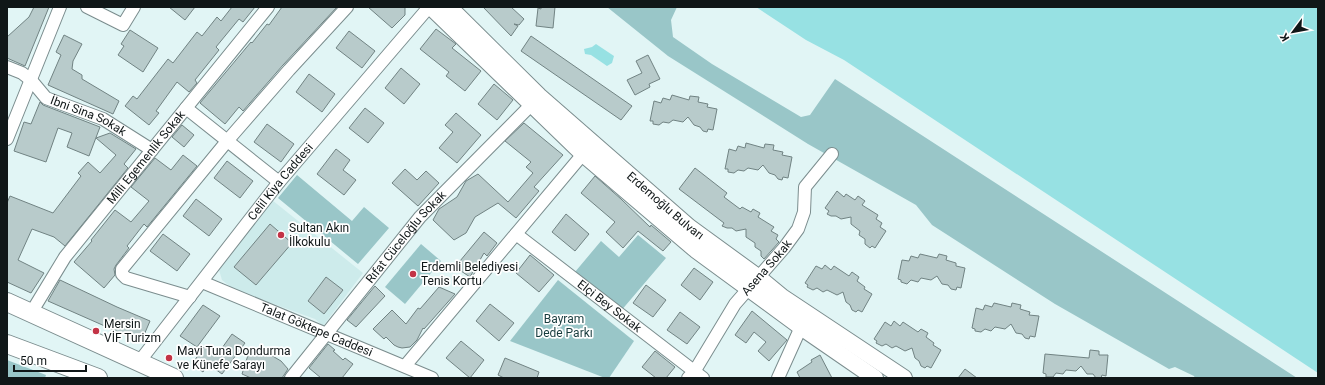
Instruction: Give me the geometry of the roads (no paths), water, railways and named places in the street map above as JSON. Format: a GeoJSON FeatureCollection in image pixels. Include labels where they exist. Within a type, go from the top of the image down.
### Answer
{"type":"FeatureCollection","features":[{"type":"Feature","properties":{"kind":"highway"},"geometry":{"type":"LineString","coordinates":[[7,302],[174,378]]}},
{"type":"Feature","properties":{"kind":"highway"},"geometry":{"type":"LineString","coordinates":[[7,344],[78,374],[98,378]]}},
{"type":"Feature","properties":{"kind":"main road","name":"Erdemoğlu Bulvarı"},"geometry":{"type":"LineString","coordinates":[[430,7],[583,154],[696,250],[753,283],[782,297],[904,378]]}},
{"type":"Feature","properties":{"kind":"main road","name":"Erdemoğlu Bulvarı"},"geometry":{"type":"LineString","coordinates":[[450,7],[544,101],[753,283],[801,327],[875,378]]}},
{"type":"Feature","properties":{"kind":"street"},"geometry":{"type":"LineString","coordinates":[[7,139],[60,7]]}},
{"type":"Feature","properties":{"kind":"street"},"geometry":{"type":"LineString","coordinates":[[87,7],[123,25],[134,7]]}},
{"type":"Feature","properties":{"kind":"street","name":"Milli Egemenlik Sokak"},"geometry":{"type":"LineString","coordinates":[[31,313],[65,257],[268,7]]}},
{"type":"Feature","properties":{"kind":"street"},"geometry":{"type":"LineString","coordinates":[[190,297],[126,278],[122,274],[122,269],[228,140],[289,70],[347,7]]}},
{"type":"Feature","properties":{"kind":"street","name":"Celil Kiya Caddesi"},"geometry":{"type":"LineString","coordinates":[[139,362],[279,182],[430,7]]}},
{"type":"Feature","properties":{"kind":"street","name":"İbni Sina Sokak"},"geometry":{"type":"LineString","coordinates":[[7,67],[22,73],[31,80],[46,98],[103,119],[152,150]]}},
{"type":"Feature","properties":{"kind":"street","name":"Rıfat Cüceloğlu Sokak"},"geometry":{"type":"LineString","coordinates":[[291,378],[420,217],[532,104]]}},
{"type":"Feature","properties":{"kind":"street"},"geometry":{"type":"LineString","coordinates":[[186,108],[279,182]]}},
{"type":"Feature","properties":{"kind":"street"},"geometry":{"type":"LineString","coordinates":[[405,366],[583,154]]}},
{"type":"Feature","properties":{"kind":"street","name":"Asena Sokak"},"geometry":{"type":"LineString","coordinates":[[695,376],[735,304],[784,248],[798,229],[804,212],[805,187],[832,154]]}},
{"type":"Feature","properties":{"kind":"street","name":"Elçi Bey Sokak"},"geometry":{"type":"LineString","coordinates":[[516,234],[695,376]]}},
{"type":"Feature","properties":{"kind":"street","name":"Talat Göktepe Caddesi"},"geometry":{"type":"LineString","coordinates":[[202,282],[432,378]]}},
{"type":"Feature","properties":{"kind":"street"},"geometry":{"type":"LineString","coordinates":[[778,378],[801,327]]}},
{"type":"Feature","properties":{"kind":"place","name":"Sultan Akın İlkokulu"},"geometry":{"type":"Point","coordinates":[281,235]}},
{"type":"Feature","properties":{"kind":"place","name":"Erdemli Belediyesi Tenis Kortu"},"geometry":{"type":"Point","coordinates":[413,274]}},
{"type":"Feature","properties":{"kind":"place","name":"Mersin VİF Turizm"},"geometry":{"type":"Point","coordinates":[96,331]}},
{"type":"Feature","properties":{"kind":"place","name":"Mavi Tuna Dondurma ve Künefe Sarayı"},"geometry":{"type":"Point","coordinates":[169,358]}},
{"type":"Feature","properties":{"kind":"park label","name":"Bayram Dede Parkı"},"geometry":{"type":"Point","coordinates":[564,326]}}]}
